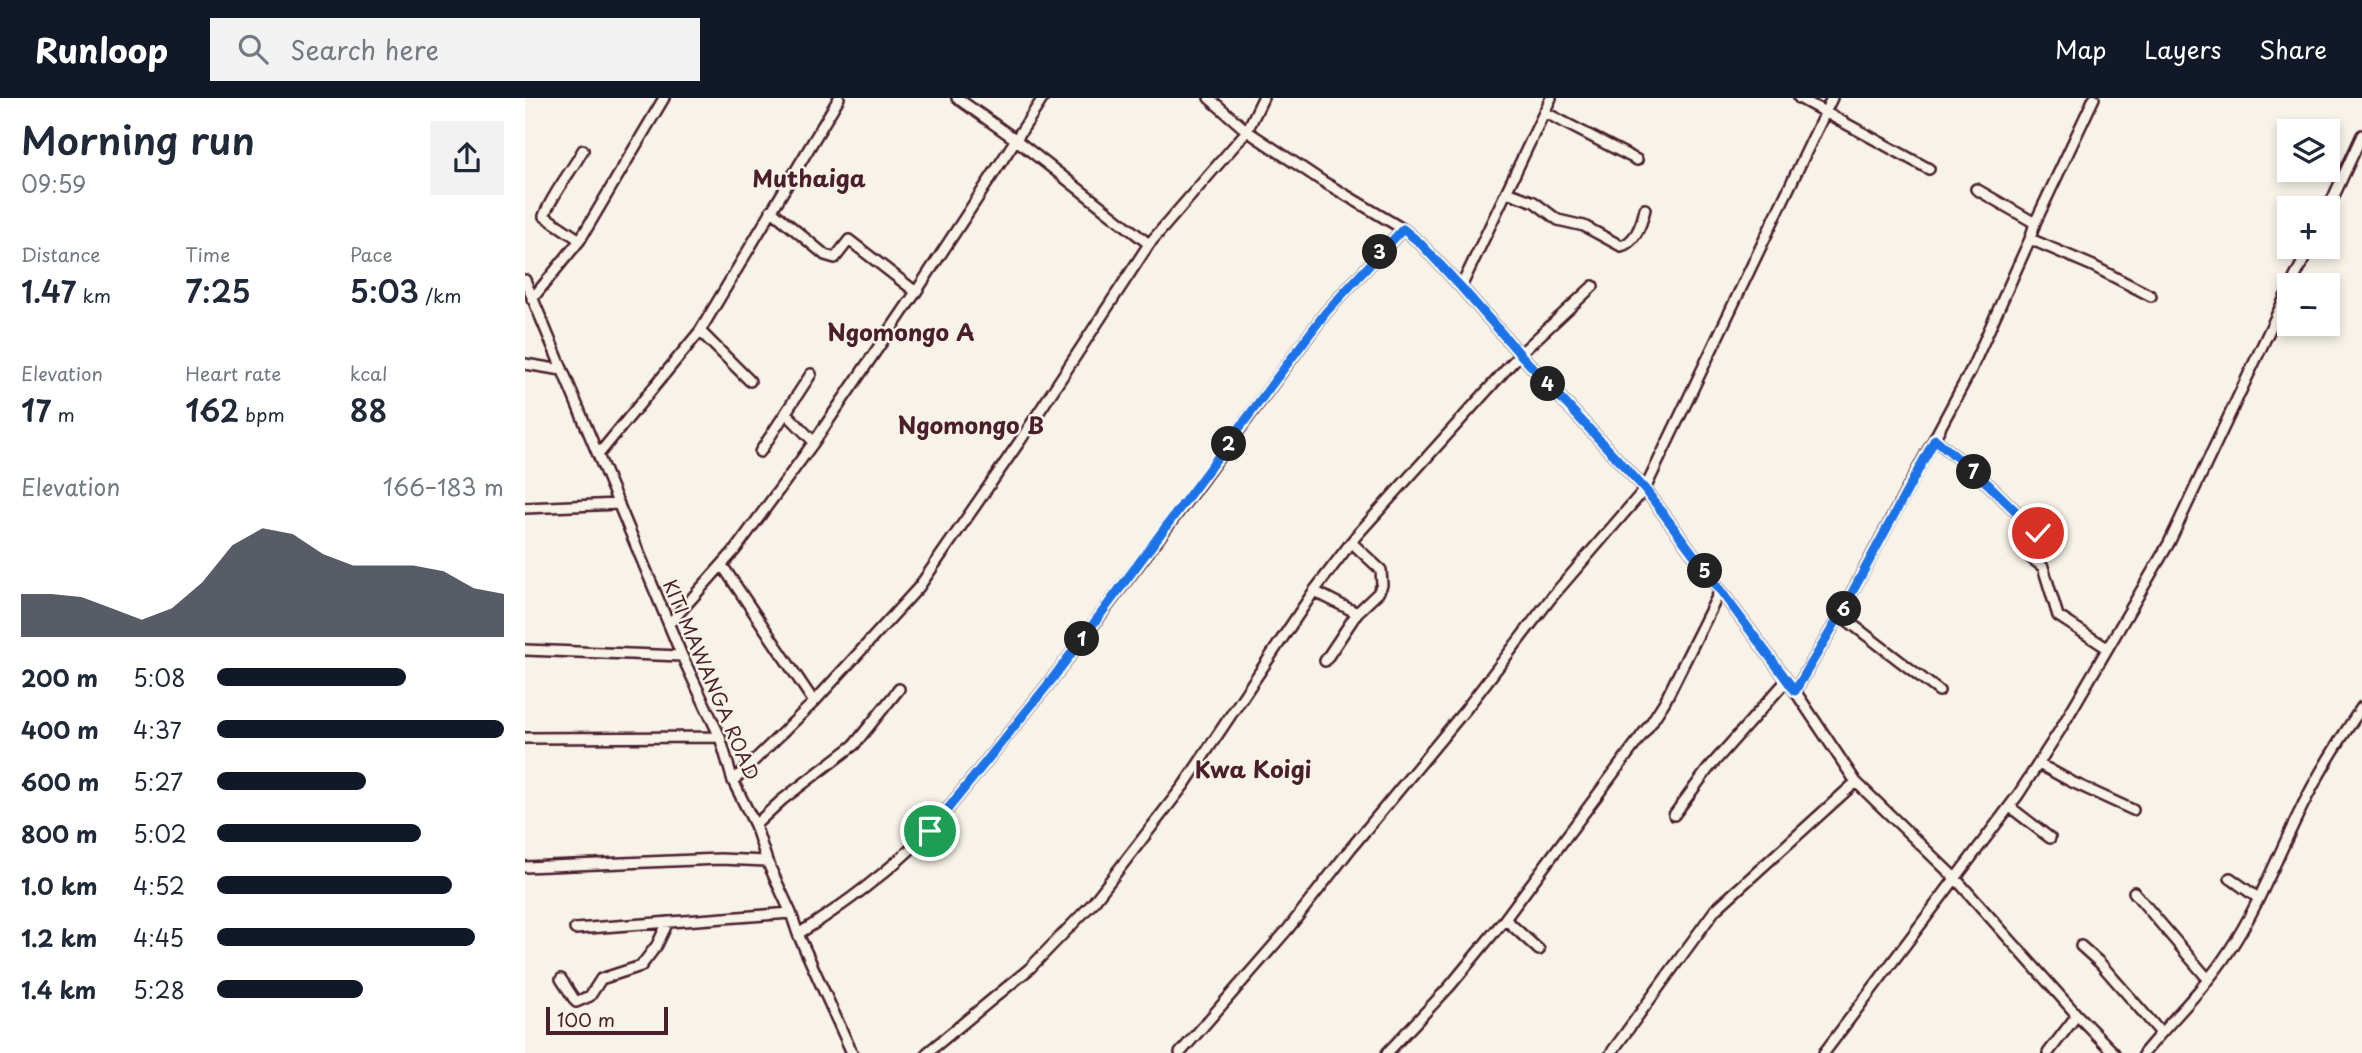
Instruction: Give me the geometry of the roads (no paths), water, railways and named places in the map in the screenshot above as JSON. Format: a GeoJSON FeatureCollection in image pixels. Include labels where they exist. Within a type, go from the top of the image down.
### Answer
{"type":"FeatureCollection","features":[{"type":"Feature","properties":{"kind":"street"},"geometry":{"type":"LineString","coordinates":[[532,299],[580,240],[664,98]]}},
{"type":"Feature","properties":{"kind":"street"},"geometry":{"type":"LineString","coordinates":[[598,455],[700,331],[839,98]]}},
{"type":"Feature","properties":{"kind":"street"},"geometry":{"type":"LineString","coordinates":[[957,98],[1016,139],[1149,244]]}},
{"type":"Feature","properties":{"kind":"street"},"geometry":{"type":"LineString","coordinates":[[669,624],[759,519],[814,442],[1043,98]]}},
{"type":"Feature","properties":{"kind":"street"},"geometry":{"type":"LineString","coordinates":[[1209,98],[1247,131],[1322,181],[1403,229],[1420,243],[1645,489],[1795,691],[1856,782],[1957,879],[2114,1053]]}},
{"type":"Feature","properties":{"kind":"street"},"geometry":{"type":"LineString","coordinates":[[733,781],[814,702],[919,587],[1020,441],[1149,244],[1247,131],[1263,98]]}},
{"type":"Feature","properties":{"kind":"street"},"geometry":{"type":"LineString","coordinates":[[1461,287],[1551,98]]}},
{"type":"Feature","properties":{"kind":"street"},"geometry":{"type":"LineString","coordinates":[[1799,98],[1929,169]]}},
{"type":"Feature","properties":{"kind":"street"},"geometry":{"type":"LineString","coordinates":[[1180,1053],[1288,929],[1350,848],[1466,709],[1551,598],[1645,489],[1832,98]]}},
{"type":"Feature","properties":{"kind":"street"},"geometry":{"type":"LineString","coordinates":[[1795,691],[1840,615],[1971,370],[2035,223],[2094,98]]}},
{"type":"Feature","properties":{"kind":"street"},"geometry":{"type":"LineString","coordinates":[[1544,113],[1637,160]]}},
{"type":"Feature","properties":{"kind":"street"},"geometry":{"type":"LineString","coordinates":[[2334,196],[2362,135]]}},
{"type":"Feature","properties":{"kind":"street"},"geometry":{"type":"LineString","coordinates":[[580,240],[544,216],[583,150]]}},
{"type":"Feature","properties":{"kind":"street"},"geometry":{"type":"LineString","coordinates":[[1976,190],[2035,223]]}},
{"type":"Feature","properties":{"kind":"street"},"geometry":{"type":"LineString","coordinates":[[1507,192],[1534,202],[1558,220],[1584,226],[1621,246],[1635,236],[1646,209]]}},
{"type":"Feature","properties":{"kind":"street"},"geometry":{"type":"LineString","coordinates":[[771,211],[825,256],[835,258],[849,240],[916,292]]}},
{"type":"Feature","properties":{"kind":"street"},"geometry":{"type":"LineString","coordinates":[[797,934],[839,909],[930,831],[1050,682],[1326,312],[1403,229]]}},
{"type":"Feature","properties":{"kind":"street"},"geometry":{"type":"LineString","coordinates":[[2030,239],[2093,266],[2151,296]]}},
{"type":"Feature","properties":{"kind":"street","name":"KITI MAWANGA ROAD"},"geometry":{"type":"LineString","coordinates":[[525,280],[682,656],[720,737],[733,781],[755,825],[797,934],[852,1053]]}},
{"type":"Feature","properties":{"kind":"street"},"geometry":{"type":"LineString","coordinates":[[927,1053],[1029,969],[1092,904],[1184,785],[1314,592],[1351,542],[1520,354],[1593,286]]}},
{"type":"Feature","properties":{"kind":"street"},"geometry":{"type":"LineString","coordinates":[[1824,1053],[1957,879],[2039,764],[2169,543],[2277,315]]}},
{"type":"Feature","properties":{"kind":"street"},"geometry":{"type":"LineString","coordinates":[[700,331],[750,381]]}},
{"type":"Feature","properties":{"kind":"street"},"geometry":{"type":"LineString","coordinates":[[525,364],[562,370]]}},
{"type":"Feature","properties":{"kind":"street"},"geometry":{"type":"LineString","coordinates":[[760,453],[811,374]]}},
{"type":"Feature","properties":{"kind":"street"},"geometry":{"type":"LineString","coordinates":[[786,413],[814,442]]}},
{"type":"Feature","properties":{"kind":"street"},"geometry":{"type":"LineString","coordinates":[[1935,439],[1988,484],[2038,533],[2031,558],[2043,567],[2058,616],[2107,648]]}},
{"type":"Feature","properties":{"kind":"street"},"geometry":{"type":"LineString","coordinates":[[525,508],[618,504]]}},
{"type":"Feature","properties":{"kind":"street"},"geometry":{"type":"LineString","coordinates":[[1325,661],[1357,613],[1378,593],[1382,585],[1381,570],[1351,542]]}},
{"type":"Feature","properties":{"kind":"street"},"geometry":{"type":"LineString","coordinates":[[722,565],[814,702]]}},
{"type":"Feature","properties":{"kind":"street"},"geometry":{"type":"LineString","coordinates":[[1387,1053],[1450,986],[1505,919],[1651,723],[1665,701],[1720,591]]}},
{"type":"Feature","properties":{"kind":"street"},"geometry":{"type":"LineString","coordinates":[[1314,592],[1357,613]]}},
{"type":"Feature","properties":{"kind":"street"},"geometry":{"type":"LineString","coordinates":[[1840,615],[1939,691]]}},
{"type":"Feature","properties":{"kind":"street"},"geometry":{"type":"LineString","coordinates":[[525,650],[682,656]]}},
{"type":"Feature","properties":{"kind":"street"},"geometry":{"type":"LineString","coordinates":[[1674,815],[1715,761],[1787,680]]}},
{"type":"Feature","properties":{"kind":"street"},"geometry":{"type":"LineString","coordinates":[[755,825],[782,800],[854,745],[899,689]]}},
{"type":"Feature","properties":{"kind":"street"},"geometry":{"type":"LineString","coordinates":[[2144,1053],[2186,1006],[2230,950],[2298,816],[2343,734],[2362,706]]}},
{"type":"Feature","properties":{"kind":"street"},"geometry":{"type":"LineString","coordinates":[[525,738],[720,737]]}},
{"type":"Feature","properties":{"kind":"street"},"geometry":{"type":"LineString","coordinates":[[2039,764],[2071,782],[2133,810]]}},
{"type":"Feature","properties":{"kind":"street"},"geometry":{"type":"LineString","coordinates":[[1611,1053],[1715,910],[1856,782]]}},
{"type":"Feature","properties":{"kind":"street"},"geometry":{"type":"LineString","coordinates":[[2010,807],[2049,838]]}},
{"type":"Feature","properties":{"kind":"street"},"geometry":{"type":"LineString","coordinates":[[525,867],[720,859],[767,861]]}},
{"type":"Feature","properties":{"kind":"street"},"geometry":{"type":"LineString","coordinates":[[2230,878],[2258,898]]}},
{"type":"Feature","properties":{"kind":"street"},"geometry":{"type":"LineString","coordinates":[[2134,892],[2208,979]]}},
{"type":"Feature","properties":{"kind":"street"},"geometry":{"type":"LineString","coordinates":[[575,929],[791,913]]}},
{"type":"Feature","properties":{"kind":"street"},"geometry":{"type":"LineString","coordinates":[[1505,919],[1539,950]]}},
{"type":"Feature","properties":{"kind":"street"},"geometry":{"type":"LineString","coordinates":[[561,979],[576,1002],[590,996],[601,979],[641,966],[657,945],[668,922]]}},
{"type":"Feature","properties":{"kind":"street"},"geometry":{"type":"LineString","coordinates":[[2081,946],[2100,963],[2161,1033]]}},
{"type":"Feature","properties":{"kind":"street"},"geometry":{"type":"LineString","coordinates":[[2048,1053],[2077,1014]]}},
{"type":"Feature","properties":{"kind":"district","name":"Muthaiga"},"geometry":{"type":"Point","coordinates":[809,179]}},
{"type":"Feature","properties":{"kind":"district","name":"Ngomongo A"},"geometry":{"type":"Point","coordinates":[901,333]}},
{"type":"Feature","properties":{"kind":"district","name":"Ngomongo B"},"geometry":{"type":"Point","coordinates":[971,426]}},
{"type":"Feature","properties":{"kind":"district","name":"Kwa Koigi"},"geometry":{"type":"Point","coordinates":[1253,770]}}]}
